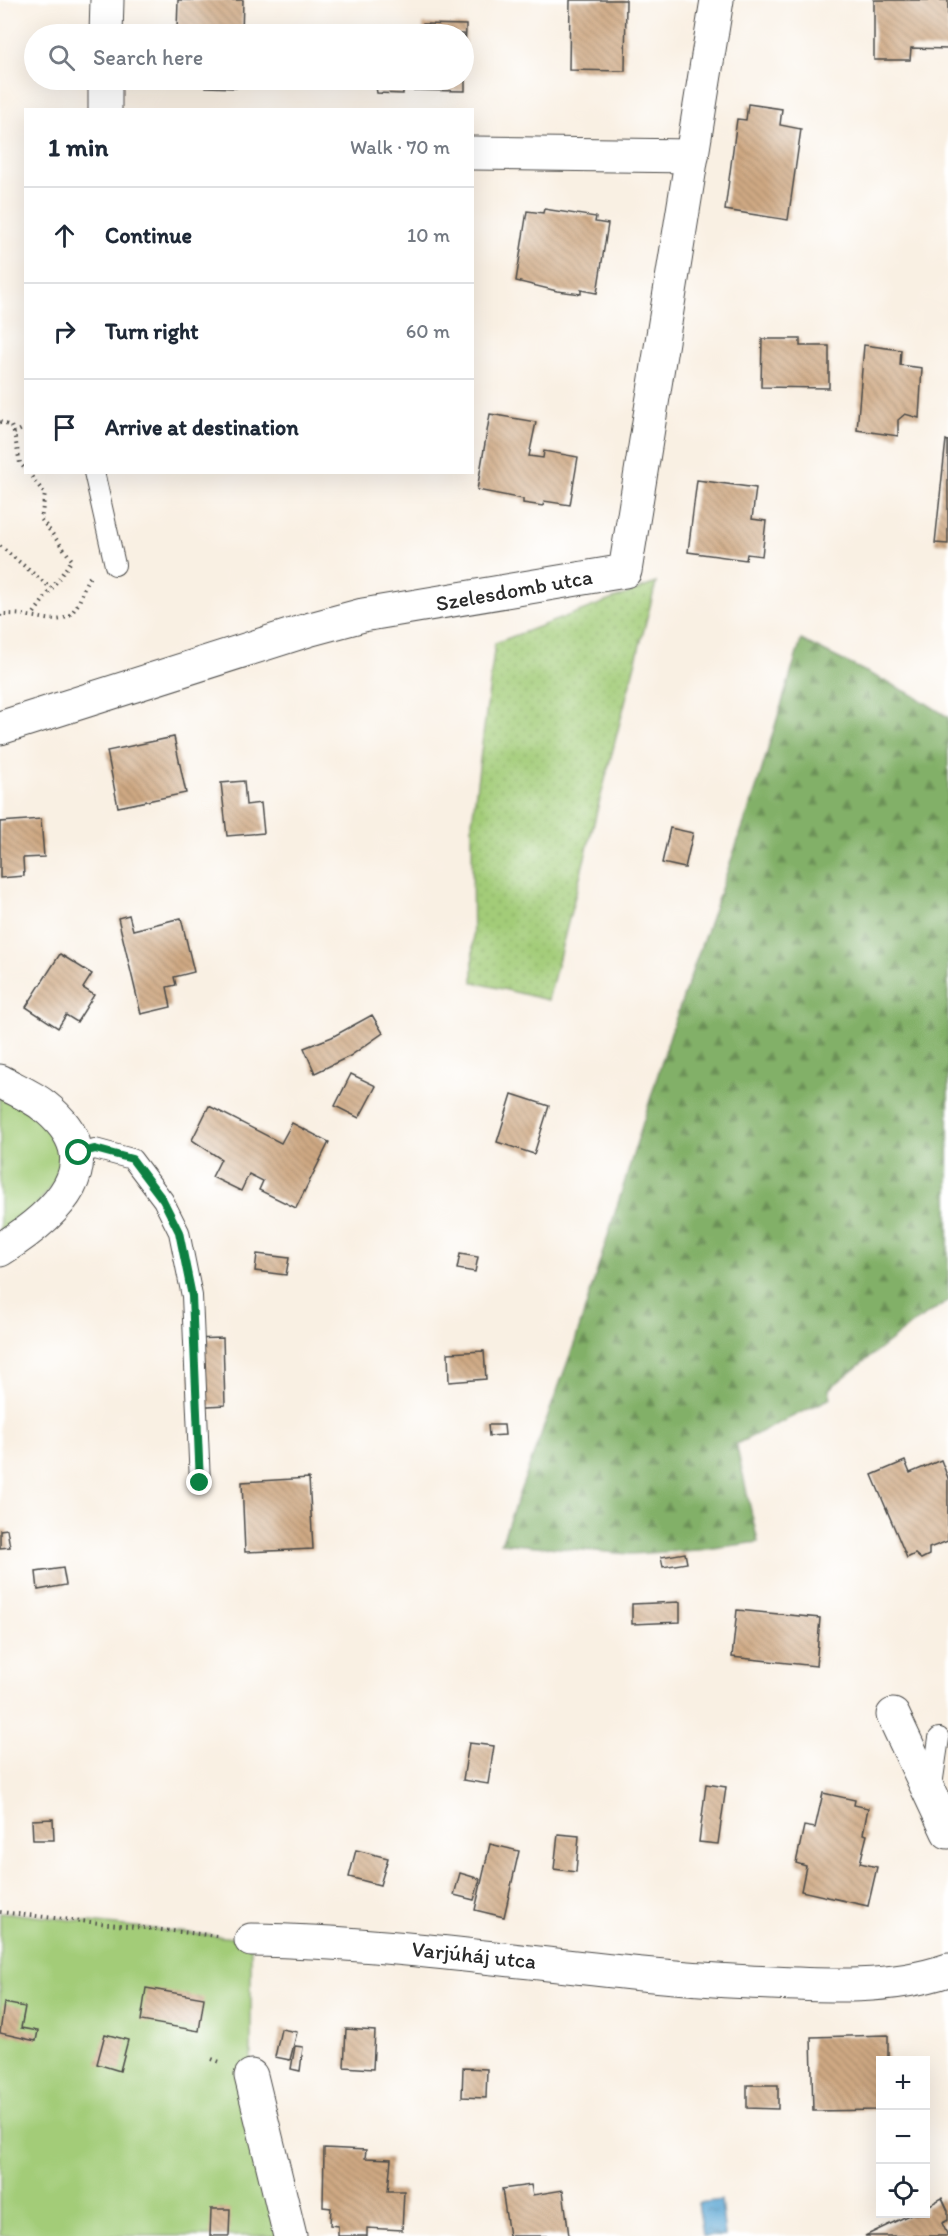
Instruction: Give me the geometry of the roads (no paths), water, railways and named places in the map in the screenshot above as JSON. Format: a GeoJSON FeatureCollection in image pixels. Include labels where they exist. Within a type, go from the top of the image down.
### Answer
{"type":"FeatureCollection","features":[{"type":"Feature","properties":{"kind":"street"},"geometry":{"type":"LineString","coordinates":[[106,24],[107,0]]}},
{"type":"Feature","properties":{"kind":"street","name":"Szelesdomb utca"},"geometry":{"type":"LineString","coordinates":[[0,728],[311,629],[363,615],[626,571],[717,0]]}},
{"type":"Feature","properties":{"kind":"street"},"geometry":{"type":"LineString","coordinates":[[105,90],[105,108]]}},
{"type":"Feature","properties":{"kind":"street"},"geometry":{"type":"LineString","coordinates":[[474,153],[692,156]]}},
{"type":"Feature","properties":{"kind":"street"},"geometry":{"type":"LineString","coordinates":[[0,1081],[45,1106],[68,1133],[79,1153],[76,1173],[50,1212],[36,1227],[0,1250]]}},
{"type":"Feature","properties":{"kind":"street"},"geometry":{"type":"LineString","coordinates":[[893,1715],[948,1832]]}},
{"type":"Feature","properties":{"kind":"street","name":"Varjúháj utca"},"geometry":{"type":"LineString","coordinates":[[251,1940],[351,1943],[679,1979],[773,1984],[904,1981],[948,1970]]}},
{"type":"Feature","properties":{"kind":"street"},"geometry":{"type":"LineString","coordinates":[[250,2076],[290,2236]]}},
{"type":"Feature","properties":{"kind":"lane"},"geometry":{"type":"LineString","coordinates":[[94,474],[115,565]]}},
{"type":"Feature","properties":{"kind":"lane"},"geometry":{"type":"LineString","coordinates":[[79,1153],[95,1149],[132,1159],[163,1200],[179,1232],[192,1296],[200,1483]]}},
{"type":"Feature","properties":{"kind":"lane"},"geometry":{"type":"LineString","coordinates":[[930,1797],[939,1738]]}},
{"type":"Feature","properties":{"kind":"water"},"geometry":{"type":"Polygon","coordinates":[[[721,2200],[725,2236],[703,2236],[698,2203],[721,2200]]]}}]}
